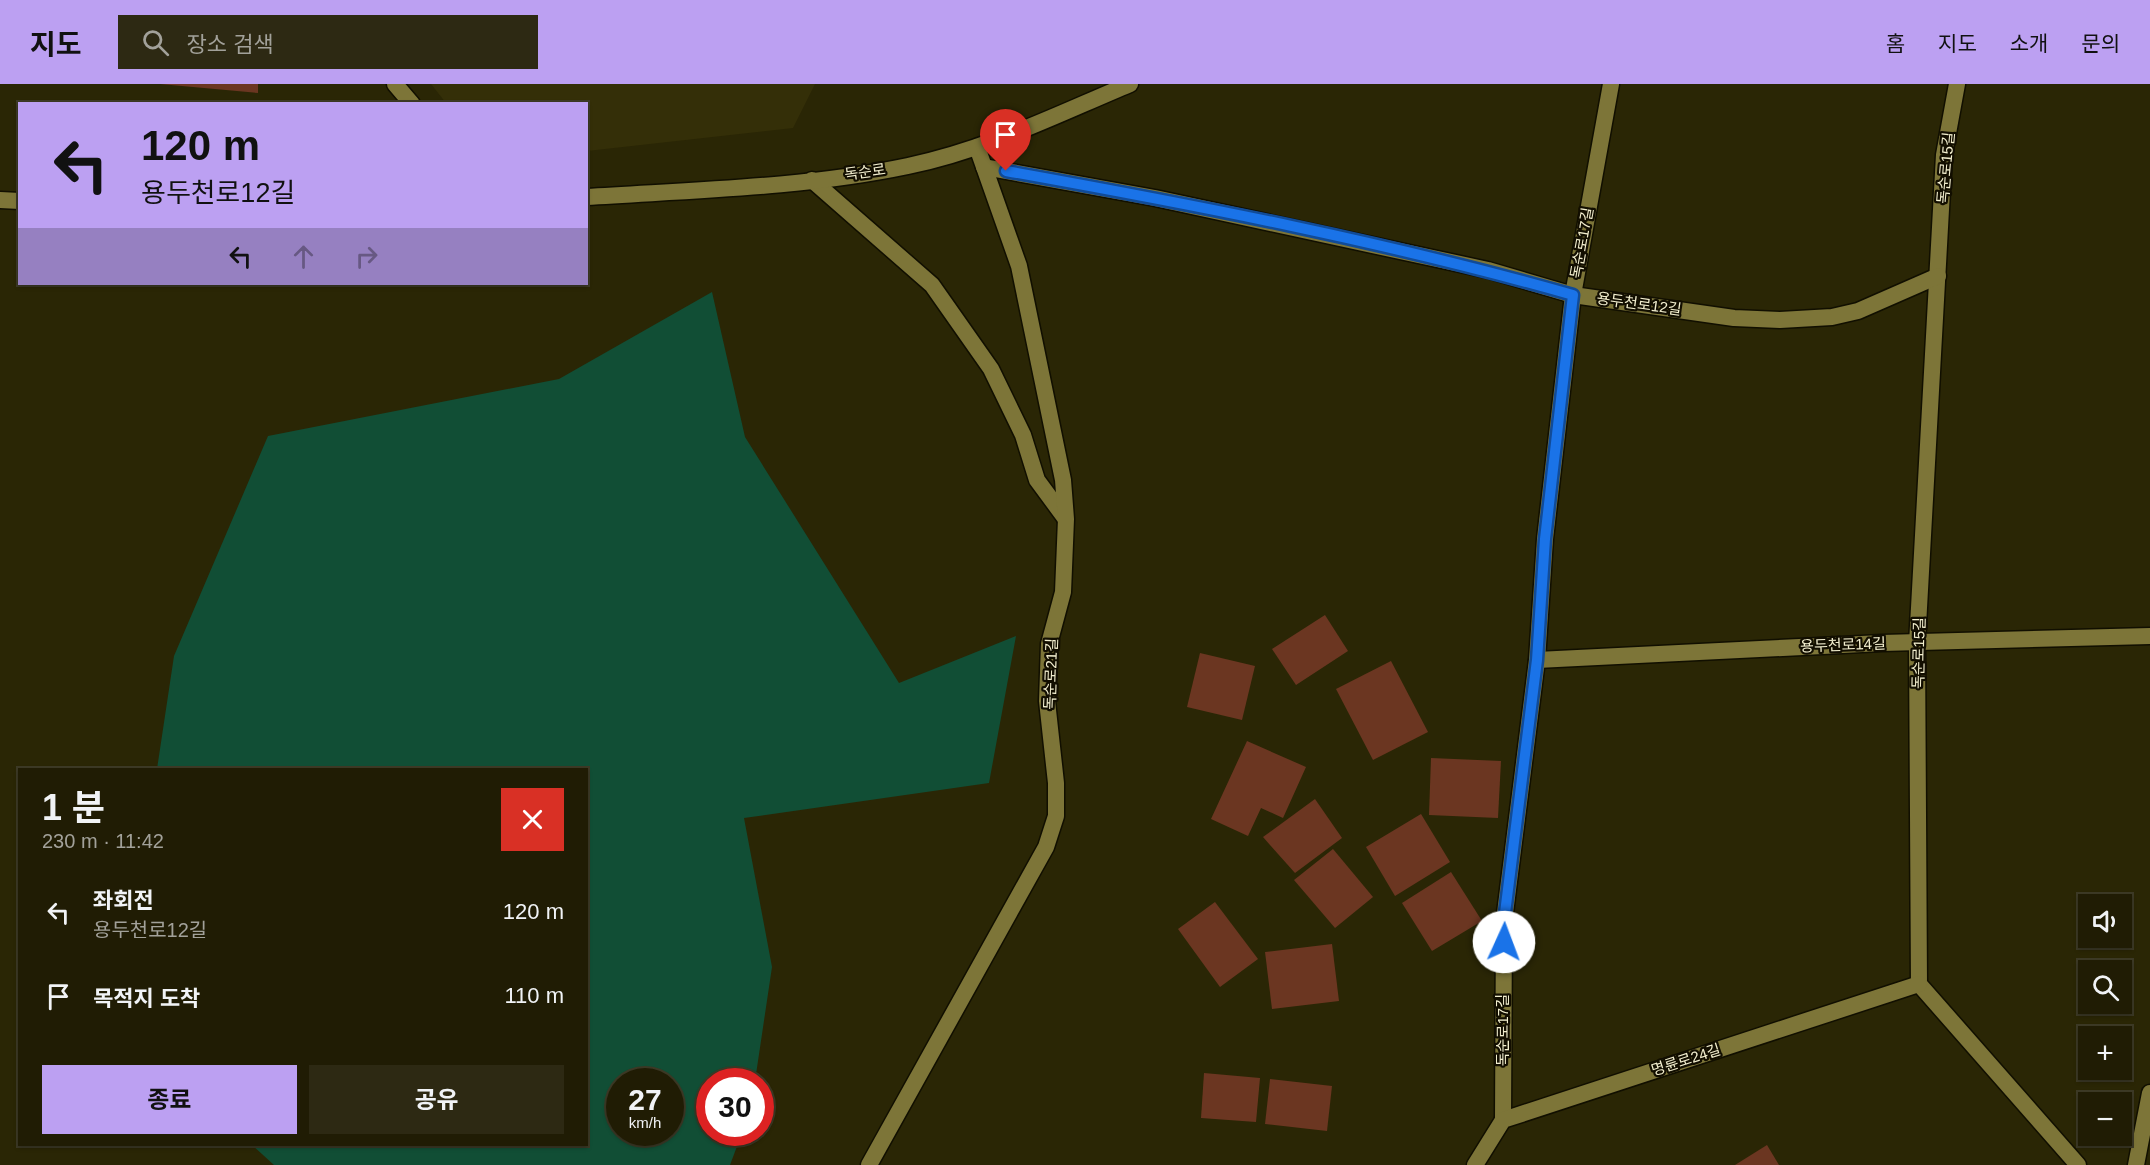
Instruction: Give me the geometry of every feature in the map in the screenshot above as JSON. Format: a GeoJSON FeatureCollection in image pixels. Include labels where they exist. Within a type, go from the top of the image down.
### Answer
{"type":"FeatureCollection","features":[{"type":"Feature","properties":{"kind":"street"},"geometry":{"type":"LineString","coordinates":[[395,84],[410,102]]}},
{"type":"Feature","properties":{"kind":"street","name":"독순로"},"geometry":{"type":"LineString","coordinates":[[588,197],[812,180],[908,166],[977,147],[1130,84]]}},
{"type":"Feature","properties":{"kind":"street","name":"독순로17길"},"geometry":{"type":"LineString","coordinates":[[1503,1119],[1504,921],[1537,660],[1545,539],[1573,295],[1611,84]]}},
{"type":"Feature","properties":{"kind":"street","name":"독순로15길"},"geometry":{"type":"LineString","coordinates":[[1919,984],[1917,644],[1944,155],[1957,84]]}},
{"type":"Feature","properties":{"kind":"street","name":"독순로21길"},"geometry":{"type":"LineString","coordinates":[[869,1165],[1046,847],[1056,816],[1056,783],[1047,701],[1049,644],[1063,592],[1066,519],[1063,480],[1019,266],[977,147]]}},
{"type":"Feature","properties":{"kind":"street","name":"용두천로12길"},"geometry":{"type":"LineString","coordinates":[[984,167],[1155,198],[1488,270],[1573,295],[1734,318],[1780,320],[1832,317],[1858,311],[1938,276]]}},
{"type":"Feature","properties":{"kind":"street"},"geometry":{"type":"LineString","coordinates":[[812,180],[932,285],[991,369],[1023,435],[1037,480],[1066,519]]}},
{"type":"Feature","properties":{"kind":"street"},"geometry":{"type":"LineString","coordinates":[[0,200],[18,201]]}},
{"type":"Feature","properties":{"kind":"street","name":"용두천로14길"},"geometry":{"type":"LineString","coordinates":[[1537,660],[1882,643],[1917,644],[2150,636]]}},
{"type":"Feature","properties":{"kind":"street"},"geometry":{"type":"LineString","coordinates":[[1919,984],[2078,1165]]}},
{"type":"Feature","properties":{"kind":"street","name":"명륜로24길"},"geometry":{"type":"LineString","coordinates":[[1503,1119],[1919,984]]}},
{"type":"Feature","properties":{"kind":"street"},"geometry":{"type":"LineString","coordinates":[[2136,1165],[2150,1093]]}},
{"type":"Feature","properties":{"kind":"street"},"geometry":{"type":"LineString","coordinates":[[1475,1165],[1503,1119]]}},
{"type":"Feature","properties":{"kind":"shaded area"},"geometry":{"type":"Polygon","coordinates":[[[431,84],[815,84],[793,128],[588,151],[588,102],[445,102],[431,84]]]}},
{"type":"Feature","properties":{"kind":"green space"},"geometry":{"type":"Polygon","coordinates":[[[712,292],[745,437],[899,683],[1016,636],[989,783],[744,818],[772,967],[757,1068],[696,1068],[696,1146],[737,1146],[730,1165],[274,1165],[253,1146],[588,1146],[588,768],[157,768],[174,656],[268,436],[559,379],[712,292]]]}},
{"type":"Feature","properties":{"kind":"building"},"geometry":{"type":"Polygon","coordinates":[[[160,84],[258,84],[258,93],[160,84]]]}},
{"type":"Feature","properties":{"kind":"building"},"geometry":{"type":"Polygon","coordinates":[[[1325,615],[1348,651],[1296,685],[1272,649],[1325,615]]]}},
{"type":"Feature","properties":{"kind":"building"},"geometry":{"type":"Polygon","coordinates":[[[1200,653],[1255,666],[1242,720],[1187,707],[1200,653]]]}},
{"type":"Feature","properties":{"kind":"building"},"geometry":{"type":"Polygon","coordinates":[[[1391,661],[1428,732],[1373,760],[1336,689],[1391,661]]]}},
{"type":"Feature","properties":{"kind":"building"},"geometry":{"type":"Polygon","coordinates":[[[1247,741],[1306,767],[1283,818],[1261,808],[1248,836],[1211,819],[1247,741]]]}},
{"type":"Feature","properties":{"kind":"building"},"geometry":{"type":"Polygon","coordinates":[[[1431,758],[1501,761],[1498,818],[1429,815],[1431,758]]]}},
{"type":"Feature","properties":{"kind":"building"},"geometry":{"type":"Polygon","coordinates":[[[1315,799],[1342,838],[1295,873],[1263,837],[1315,799]]]}},
{"type":"Feature","properties":{"kind":"building"},"geometry":{"type":"Polygon","coordinates":[[[1421,814],[1450,862],[1395,896],[1366,847],[1421,814]]]}},
{"type":"Feature","properties":{"kind":"building"},"geometry":{"type":"Polygon","coordinates":[[[1333,849],[1373,897],[1335,928],[1294,880],[1333,849]]]}},
{"type":"Feature","properties":{"kind":"building"},"geometry":{"type":"Polygon","coordinates":[[[1451,872],[1482,921],[1432,951],[1402,903],[1451,872]]]}},
{"type":"Feature","properties":{"kind":"building"},"geometry":{"type":"Polygon","coordinates":[[[1215,902],[1258,959],[1220,987],[1178,929],[1215,902]]]}},
{"type":"Feature","properties":{"kind":"building"},"geometry":{"type":"Polygon","coordinates":[[[1332,944],[1339,1001],[1272,1009],[1265,952],[1332,944]]]}},
{"type":"Feature","properties":{"kind":"building"},"geometry":{"type":"Polygon","coordinates":[[[1204,1073],[1260,1078],[1256,1122],[1201,1118],[1204,1073]]]}},
{"type":"Feature","properties":{"kind":"building"},"geometry":{"type":"Polygon","coordinates":[[[1270,1079],[1332,1086],[1327,1131],[1265,1124],[1270,1079]]]}},
{"type":"Feature","properties":{"kind":"building"},"geometry":{"type":"Polygon","coordinates":[[[1767,1145],[1779,1165],[1735,1165],[1767,1145]]]}},
{"type":"Feature","properties":{"kind":"route"},"geometry":{"type":"LineString","coordinates":[[1006,171],[1155,198],[1488,270],[1573,295],[1545,539],[1537,660],[1504,921],[1504,942]]}}]}
